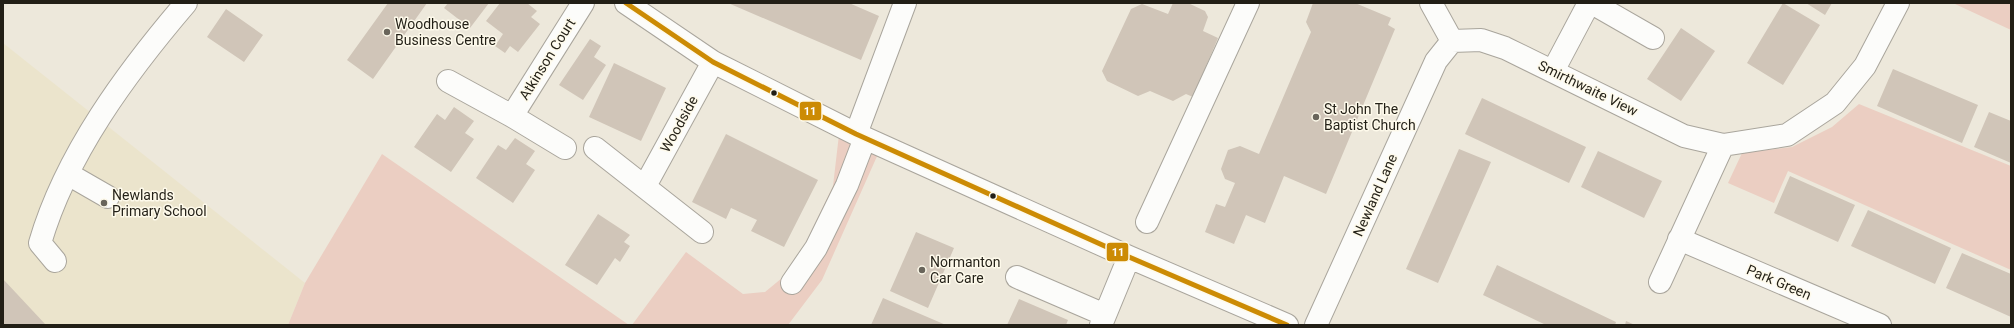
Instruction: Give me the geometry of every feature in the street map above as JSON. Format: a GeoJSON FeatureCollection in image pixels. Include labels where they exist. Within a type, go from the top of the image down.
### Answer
{"type":"FeatureCollection","features":[{"type":"Feature","properties":{"kind":"street"},"geometry":{"type":"LineString","coordinates":[[56,261],[40,242],[46,222],[68,174],[104,108],[151,44],[186,3]]}},
{"type":"Feature","properties":{"kind":"street","name":"Atkinson Court"},"geometry":{"type":"LineString","coordinates":[[512,116],[583,3]]}},
{"type":"Feature","properties":{"kind":"street"},"geometry":{"type":"LineString","coordinates":[[626,3],[713,62],[861,136],[1129,257],[1287,325]]}},
{"type":"Feature","properties":{"kind":"street"},"geometry":{"type":"LineString","coordinates":[[792,284],[816,248],[847,185],[861,136],[905,3]]}},
{"type":"Feature","properties":{"kind":"street"},"geometry":{"type":"LineString","coordinates":[[1147,222],[1248,3]]}},
{"type":"Feature","properties":{"kind":"street"},"geometry":{"type":"LineString","coordinates":[[1432,3],[1452,41]]}},
{"type":"Feature","properties":{"kind":"street"},"geometry":{"type":"LineString","coordinates":[[1553,71],[1589,3]]}},
{"type":"Feature","properties":{"kind":"street"},"geometry":{"type":"LineString","coordinates":[[1592,3],[1654,38]]}},
{"type":"Feature","properties":{"kind":"street","name":"Smirthwaite View"},"geometry":{"type":"LineString","coordinates":[[1452,41],[1480,40],[1505,48],[1684,136],[1723,145],[1787,135],[1835,103],[1865,66],[1898,3]]}},
{"type":"Feature","properties":{"kind":"street","name":"Newland Lane"},"geometry":{"type":"LineString","coordinates":[[1316,325],[1436,61],[1452,41]]}},
{"type":"Feature","properties":{"kind":"street","name":"Woodside"},"geometry":{"type":"LineString","coordinates":[[645,186],[713,62]]}},
{"type":"Feature","properties":{"kind":"street","name":"Atkinson Court"},"geometry":{"type":"LineString","coordinates":[[448,81],[512,116],[565,148]]}},
{"type":"Feature","properties":{"kind":"street"},"geometry":{"type":"LineString","coordinates":[[1660,282],[1723,145]]}},
{"type":"Feature","properties":{"kind":"street"},"geometry":{"type":"LineString","coordinates":[[595,148],[702,232]]}},
{"type":"Feature","properties":{"kind":"street"},"geometry":{"type":"LineString","coordinates":[[68,174],[108,197]]}},
{"type":"Feature","properties":{"kind":"street","name":"Park Green"},"geometry":{"type":"LineString","coordinates":[[1679,239],[1880,325]]}},
{"type":"Feature","properties":{"kind":"street"},"geometry":{"type":"LineString","coordinates":[[1017,277],[1103,320],[1129,257]]}},
{"type":"Feature","properties":{"kind":"shaded area"},"geometry":{"type":"Polygon","coordinates":[[[1955,3],[2011,3],[2011,30],[1955,4],[1955,3]]]}},
{"type":"Feature","properties":{"kind":"shaded area","name":"Newlands Primary School"},"geometry":{"type":"Polygon","coordinates":[[[3,43],[305,283],[288,325],[3,325],[3,43]]]}},
{"type":"Feature","properties":{"kind":"shaded area"},"geometry":{"type":"Polygon","coordinates":[[[1859,104],[2011,166],[2011,270],[1788,171],[1774,203],[1728,183],[1742,153],[1792,147],[1832,127],[1859,104]]]}},
{"type":"Feature","properties":{"kind":"shaded area"},"geometry":{"type":"Polygon","coordinates":[[[840,126],[882,145],[822,280],[788,325],[632,325],[686,252],[743,294],[765,292],[782,278],[800,255],[833,186],[840,126]]]}},
{"type":"Feature","properties":{"kind":"shaded area"},"geometry":{"type":"Polygon","coordinates":[[[382,154],[629,325],[288,325],[305,283],[382,154]]]}},
{"type":"Feature","properties":{"kind":"building","name":"Woodhouse Business Centre"},"geometry":{"type":"Polygon","coordinates":[[[388,3],[427,3],[373,79],[347,60],[388,3]]]}},
{"type":"Feature","properties":{"kind":"building"},"geometry":{"type":"Polygon","coordinates":[[[448,3],[489,3],[470,28],[444,8],[448,3]]]}},
{"type":"Feature","properties":{"kind":"building"},"geometry":{"type":"Polygon","coordinates":[[[500,3],[527,3],[537,11],[531,17],[540,24],[518,52],[510,46],[505,53],[495,46],[503,34],[486,21],[500,3]]]}},
{"type":"Feature","properties":{"kind":"building"},"geometry":{"type":"Polygon","coordinates":[[[728,3],[849,3],[879,16],[861,60],[728,3]]]}},
{"type":"Feature","properties":{"kind":"building"},"geometry":{"type":"Polygon","coordinates":[[[1173,3],[1188,3],[1205,11],[1208,17],[1203,31],[1218,38],[1193,97],[1186,94],[1173,101],[1150,91],[1138,96],[1107,81],[1102,71],[1131,9],[1142,4],[1168,14],[1173,3]]]}},
{"type":"Feature","properties":{"kind":"building","name":"St John The Baptist Church"},"geometry":{"type":"Polygon","coordinates":[[[1313,3],[1355,3],[1391,18],[1388,25],[1395,29],[1326,194],[1284,176],[1265,223],[1246,215],[1234,244],[1205,232],[1216,204],[1225,207],[1235,183],[1225,179],[1221,169],[1228,150],[1240,146],[1259,154],[1311,32],[1306,22],[1313,3]]]}},
{"type":"Feature","properties":{"kind":"building"},"geometry":{"type":"Polygon","coordinates":[[[1783,3],[1820,25],[1783,85],[1747,63],[1783,3]]]}},
{"type":"Feature","properties":{"kind":"building"},"geometry":{"type":"Polygon","coordinates":[[[1806,3],[1832,3],[1825,15],[1806,3]]]}},
{"type":"Feature","properties":{"kind":"building"},"geometry":{"type":"Polygon","coordinates":[[[226,9],[263,35],[244,62],[207,37],[226,9]]]}},
{"type":"Feature","properties":{"kind":"building"},"geometry":{"type":"Polygon","coordinates":[[[1681,28],[1715,51],[1681,101],[1647,79],[1681,28]]]}},
{"type":"Feature","properties":{"kind":"building"},"geometry":{"type":"Polygon","coordinates":[[[590,39],[601,46],[594,57],[606,65],[583,100],[559,85],[590,39]]]}},
{"type":"Feature","properties":{"kind":"building"},"geometry":{"type":"Polygon","coordinates":[[[614,63],[666,88],[641,141],[589,117],[614,63]]]}},
{"type":"Feature","properties":{"kind":"building"},"geometry":{"type":"Polygon","coordinates":[[[1893,69],[1978,105],[1962,143],[1877,106],[1893,69]]]}},
{"type":"Feature","properties":{"kind":"building"},"geometry":{"type":"Polygon","coordinates":[[[1482,98],[1586,147],[1569,183],[1465,134],[1482,98]]]}},
{"type":"Feature","properties":{"kind":"building"},"geometry":{"type":"Polygon","coordinates":[[[454,107],[474,121],[465,133],[474,139],[451,172],[414,147],[437,114],[445,120],[454,107]]]}},
{"type":"Feature","properties":{"kind":"building"},"geometry":{"type":"Polygon","coordinates":[[[1989,112],[2011,121],[2011,163],[1974,147],[1989,112]]]}},
{"type":"Feature","properties":{"kind":"building"},"geometry":{"type":"Polygon","coordinates":[[[726,134],[818,180],[784,247],[751,231],[757,220],[731,208],[726,219],[692,202],[726,134]]]}},
{"type":"Feature","properties":{"kind":"building"},"geometry":{"type":"Polygon","coordinates":[[[515,138],[535,151],[526,164],[535,170],[513,203],[476,178],[498,145],[506,150],[515,138]]]}},
{"type":"Feature","properties":{"kind":"building"},"geometry":{"type":"Polygon","coordinates":[[[1459,149],[1491,162],[1438,283],[1406,269],[1459,149]]]}},
{"type":"Feature","properties":{"kind":"building"},"geometry":{"type":"Polygon","coordinates":[[[1598,151],[1662,181],[1644,218],[1581,187],[1598,151]]]}},
{"type":"Feature","properties":{"kind":"building"},"geometry":{"type":"Polygon","coordinates":[[[1790,176],[1855,205],[1838,242],[1774,213],[1790,176]]]}},
{"type":"Feature","properties":{"kind":"building"},"geometry":{"type":"Polygon","coordinates":[[[1868,210],[1951,248],[1935,284],[1851,246],[1868,210]]]}},
{"type":"Feature","properties":{"kind":"building"},"geometry":{"type":"Polygon","coordinates":[[[598,214],[630,235],[624,242],[630,246],[620,262],[615,258],[597,285],[565,265],[598,214]]]}},
{"type":"Feature","properties":{"kind":"building","name":"Normanton Car Care"},"geometry":{"type":"Polygon","coordinates":[[[916,232],[954,248],[928,308],[890,291],[916,232]]]}},
{"type":"Feature","properties":{"kind":"building"},"geometry":{"type":"Polygon","coordinates":[[[1962,253],[2011,274],[2011,317],[1946,288],[1962,253]]]}},
{"type":"Feature","properties":{"kind":"building"},"geometry":{"type":"Polygon","coordinates":[[[1497,265],[1616,322],[1615,325],[1546,325],[1483,295],[1497,265]]]}},
{"type":"Feature","properties":{"kind":"building"},"geometry":{"type":"Polygon","coordinates":[[[3,279],[46,325],[3,325],[3,279]]]}},
{"type":"Feature","properties":{"kind":"building","name":"Normanton Car Care"},"geometry":{"type":"Polygon","coordinates":[[[883,298],[946,325],[871,325],[883,298]]]}},
{"type":"Feature","properties":{"kind":"building"},"geometry":{"type":"Polygon","coordinates":[[[1019,299],[1068,320],[1066,325],[1007,325],[1019,299]]]}},
{"type":"Feature","properties":{"kind":"building"},"geometry":{"type":"Polygon","coordinates":[[[1626,321],[1635,325],[1625,325],[1626,321]]]}},
{"type":"Feature","properties":{"kind":"transit line","name":"11"},"geometry":{"type":"LineString","coordinates":[[626,3],[713,62],[856,134],[1129,257],[1287,325]]}},
{"type":"Feature","properties":{"kind":"place","name":"Woodhouse Business Centre"},"geometry":{"type":"Point","coordinates":[387,32]}},
{"type":"Feature","properties":{"kind":"place","name":"St John The Baptist Church"},"geometry":{"type":"Point","coordinates":[1316,117]}},
{"type":"Feature","properties":{"kind":"place","name":"Newlands Primary School"},"geometry":{"type":"Point","coordinates":[104,203]}},
{"type":"Feature","properties":{"kind":"place","name":"Normanton Car Care"},"geometry":{"type":"Point","coordinates":[922,270]}}]}
